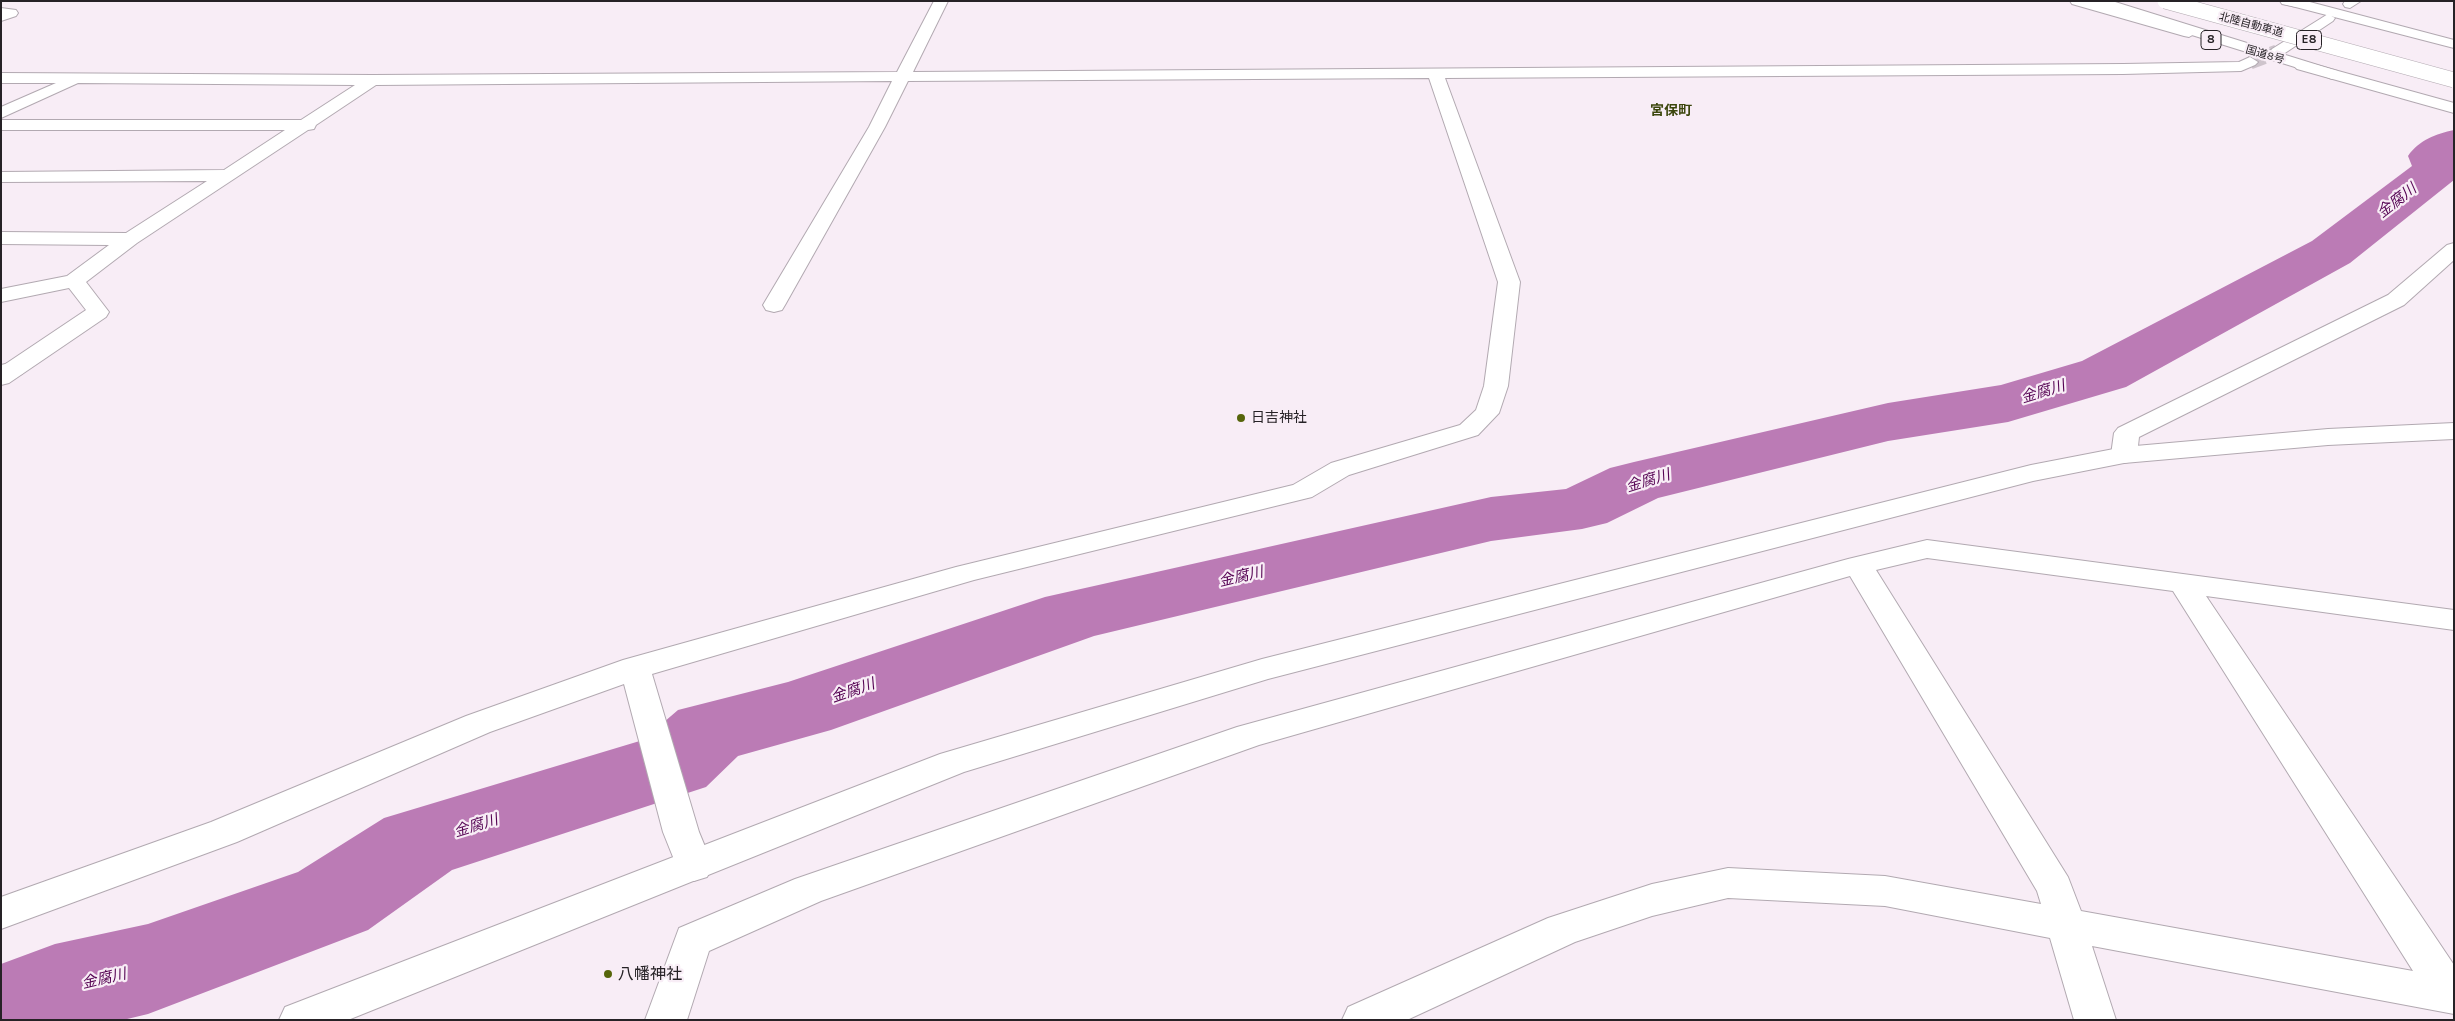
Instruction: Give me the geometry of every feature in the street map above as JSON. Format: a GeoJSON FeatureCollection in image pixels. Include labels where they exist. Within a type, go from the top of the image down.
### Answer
{"type":"FeatureCollection","features":[{"type":"Feature","properties":{"kind":"main road"},"geometry":{"type":"LineString","coordinates":[[774,305],[877,127],[941,1]]}},
{"type":"Feature","properties":{"kind":"main road","name":"国道8号"},"geometry":{"type":"LineString","coordinates":[[2077,1],[2454,108]]}},
{"type":"Feature","properties":{"kind":"main road"},"geometry":{"type":"LineString","coordinates":[[2097,1],[2339,76]]}},
{"type":"Feature","properties":{"kind":"main road","name":"北陸自動車道"},"geometry":{"type":"LineString","coordinates":[[2165,1],[2454,80]]}},
{"type":"Feature","properties":{"kind":"main road","name":"北陸自動車道"},"geometry":{"type":"LineString","coordinates":[[2203,1],[2454,68]]}},
{"type":"Feature","properties":{"kind":"main road"},"geometry":{"type":"LineString","coordinates":[[2291,2],[2454,44]]}},
{"type":"Feature","properties":{"kind":"main road"},"geometry":{"type":"LineString","coordinates":[[1,12],[12,13],[1,17]]}},
{"type":"Feature","properties":{"kind":"main road"},"geometry":{"type":"LineString","coordinates":[[2276,52],[2328,18]]}},
{"type":"Feature","properties":{"kind":"main road"},"geometry":{"type":"LineString","coordinates":[[6,80],[80,78],[373,80],[2123,69],[2241,66],[2250,62]]}},
{"type":"Feature","properties":{"kind":"main road"},"geometry":{"type":"LineString","coordinates":[[1,913],[224,832],[478,724],[966,573],[1302,491],[1340,469],[1469,430],[1487,413],[1496,386],[1509,282],[1436,72]]}},
{"type":"Feature","properties":{"kind":"main road"},"geometry":{"type":"LineString","coordinates":[[1,113],[80,78]]}},
{"type":"Feature","properties":{"kind":"main road"},"geometry":{"type":"LineString","coordinates":[[1,296],[74,281],[130,238],[308,125],[373,80]]}},
{"type":"Feature","properties":{"kind":"main road"},"geometry":{"type":"LineString","coordinates":[[1,125],[308,125]]}},
{"type":"Feature","properties":{"kind":"main road"},"geometry":{"type":"LineString","coordinates":[[1,177],[229,175]]}},
{"type":"Feature","properties":{"kind":"main road"},"geometry":{"type":"LineString","coordinates":[[1,238],[130,238]]}},
{"type":"Feature","properties":{"kind":"main road"},"geometry":{"type":"LineString","coordinates":[[2124,455],[2127,433],[2396,300],[2454,249]]}},
{"type":"Feature","properties":{"kind":"main road"},"geometry":{"type":"LineString","coordinates":[[5,373],[98,312],[74,281]]}},
{"type":"Feature","properties":{"kind":"main road"},"geometry":{"type":"LineString","coordinates":[[300,1020],[687,849],[952,762],[1262,670],[2031,473],[2124,455],[2328,437],[2454,431]]}},
{"type":"Feature","properties":{"kind":"main road"},"geometry":{"type":"LineString","coordinates":[[666,1020],[693,940],[808,890],[1249,736],[1858,565],[1927,549],[2454,620]]}},
{"type":"Feature","properties":{"kind":"main road"},"geometry":{"type":"LineString","coordinates":[[1858,565],[2055,888],[2095,1020]]}},
{"type":"Feature","properties":{"kind":"main road"},"geometry":{"type":"LineString","coordinates":[[2182,582],[2452,996]]}},
{"type":"Feature","properties":{"kind":"main road"},"geometry":{"type":"LineString","coordinates":[[637,676],[687,849]]}},
{"type":"Feature","properties":{"kind":"main road"},"geometry":{"type":"LineString","coordinates":[[1363,1020],[1562,930],[1652,900],[1728,883],[1885,891],[2452,996]]}},
{"type":"Feature","properties":{"kind":"waterway","name":"金腐川"},"geometry":{"type":"LineString","coordinates":[[1,1011],[55,990],[148,969],[333,901],[418,844],[674,764],[709,732],[801,709],[1073,615],[1491,519],[1582,508],[1634,483],[1888,422],[2008,403],[2104,374],[2331,252],[2437,170],[2431,156],[2454,143]]}},
{"type":"Feature","properties":{"kind":"tunnel"},"geometry":{"type":"LineString","coordinates":[[2250,62],[2277,52]]}},
{"type":"Feature","properties":{"kind":"place","name":"日吉神社"},"geometry":{"type":"Point","coordinates":[1241,418]}},
{"type":"Feature","properties":{"kind":"place","name":"八幡神社"},"geometry":{"type":"Point","coordinates":[608,974]}},
{"type":"Feature","properties":{"kind":"district","name":"宮保町"},"geometry":{"type":"Point","coordinates":[1671,111]}}]}
